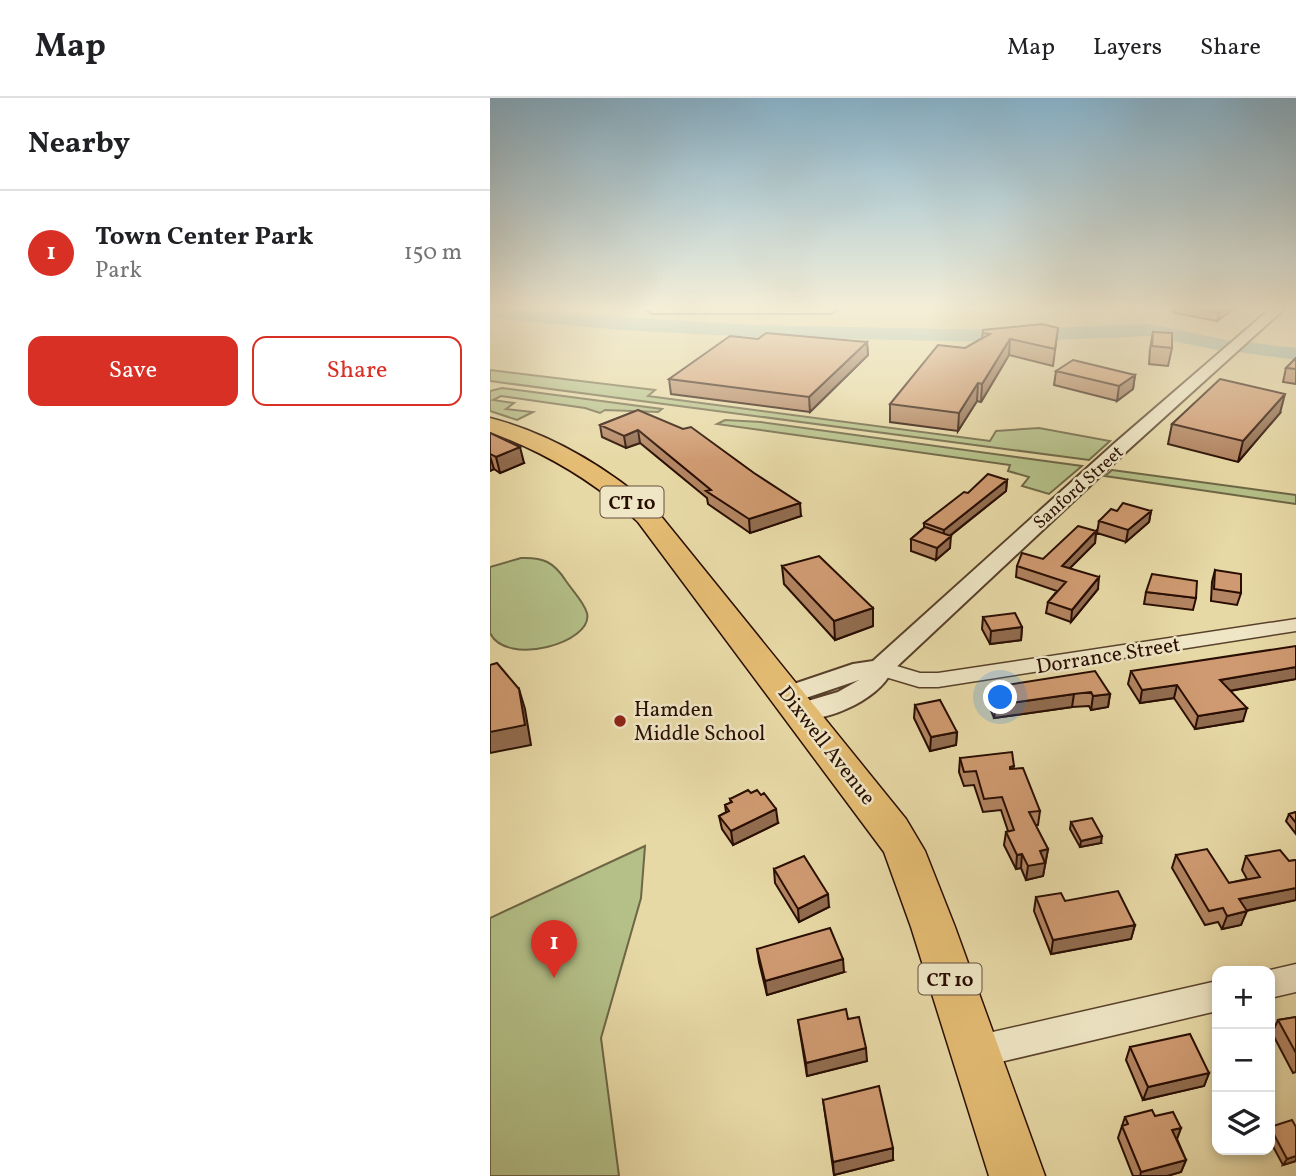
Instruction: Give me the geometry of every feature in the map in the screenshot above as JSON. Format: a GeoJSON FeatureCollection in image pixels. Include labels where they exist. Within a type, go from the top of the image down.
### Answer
{"type":"FeatureCollection","features":[{"type":"Feature","properties":{"kind":"main road","name":"Dixwell Avenue"},"geometry":{"type":"LineString","coordinates":[[490,425],[563,454],[621,491],[668,542],[870,801],[904,851],[1017,1176]]}},
{"type":"Feature","properties":{"kind":"street","name":"Sanford Street"},"geometry":{"type":"LineString","coordinates":[[795,704],[838,701],[869,687],[877,680],[880,668],[1221,359]]}},
{"type":"Feature","properties":{"kind":"street","name":"Dorrance Street"},"geometry":{"type":"LineString","coordinates":[[880,668],[919,680],[938,680],[1296,625]]}},
{"type":"Feature","properties":{"kind":"street"},"geometry":{"type":"LineString","coordinates":[[1275,983],[1296,978]]}},
{"type":"Feature","properties":{"kind":"street"},"geometry":{"type":"LineString","coordinates":[[975,1052],[1212,997]]}},
{"type":"Feature","properties":{"kind":"green space"},"geometry":{"type":"Polygon","coordinates":[[[490,370],[655,390],[648,396],[990,441],[996,431],[1039,428],[1110,441],[1089,460],[490,381],[490,370]]]}},
{"type":"Feature","properties":{"kind":"green space"},"geometry":{"type":"Polygon","coordinates":[[[502,388],[662,409],[658,412],[605,410],[600,413],[585,408],[501,396],[493,400],[514,403],[506,409],[533,412],[517,420],[490,411],[490,391],[502,388]]]}},
{"type":"Feature","properties":{"kind":"green space"},"geometry":{"type":"Polygon","coordinates":[[[725,420],[761,422],[1082,466],[1049,494],[1022,486],[1029,477],[1008,471],[1010,465],[717,424],[725,420]]]}},
{"type":"Feature","properties":{"kind":"green space"},"geometry":{"type":"Polygon","coordinates":[[[1112,470],[1296,495],[1296,504],[1105,476],[1112,470]]]}},
{"type":"Feature","properties":{"kind":"green space"},"geometry":{"type":"Polygon","coordinates":[[[521,558],[536,558],[552,565],[581,600],[587,613],[585,624],[577,634],[547,647],[530,650],[499,643],[490,633],[490,567],[521,558]]]}},
{"type":"Feature","properties":{"kind":"green space"},"geometry":{"type":"Polygon","coordinates":[[[645,846],[641,898],[601,1038],[619,1176],[490,1176],[490,918],[645,846]]]}},
{"type":"Feature","properties":{"kind":"building"},"geometry":{"type":"Polygon","coordinates":[[[697,359],[849,359],[809,397],[669,379],[697,359]]]}},
{"type":"Feature","properties":{"kind":"building"},"geometry":{"type":"Polygon","coordinates":[[[926,359],[997,359],[959,413],[890,404],[926,359]]]}},
{"type":"Feature","properties":{"kind":"building"},"geometry":{"type":"Polygon","coordinates":[[[1295,359],[1296,359],[1296,369],[1286,368],[1295,359]]]}},
{"type":"Feature","properties":{"kind":"building"},"geometry":{"type":"Polygon","coordinates":[[[1073,360],[1135,375],[1119,386],[1056,371],[1073,360]]]}},
{"type":"Feature","properties":{"kind":"building"},"geometry":{"type":"Polygon","coordinates":[[[1220,379],[1285,394],[1243,441],[1172,424],[1220,379]]]}},
{"type":"Feature","properties":{"kind":"building"},"geometry":{"type":"Polygon","coordinates":[[[638,410],[683,429],[691,427],[800,503],[749,519],[706,491],[711,490],[638,430],[624,436],[600,425],[638,410]]]}},
{"type":"Feature","properties":{"kind":"building"},"geometry":{"type":"Polygon","coordinates":[[[490,433],[520,447],[496,457],[490,454],[490,433]]]}},
{"type":"Feature","properties":{"kind":"building"},"geometry":{"type":"Polygon","coordinates":[[[988,474],[1007,480],[944,530],[924,523],[964,492],[968,493],[988,474]]]}},
{"type":"Feature","properties":{"kind":"building"},"geometry":{"type":"Polygon","coordinates":[[[1123,503],[1151,511],[1128,530],[1099,521],[1111,509],[1117,511],[1123,503]]]}},
{"type":"Feature","properties":{"kind":"building"},"geometry":{"type":"Polygon","coordinates":[[[1078,526],[1096,531],[1062,566],[1099,577],[1072,610],[1048,602],[1066,582],[1017,566],[1022,553],[1043,559],[1078,526]]]}},
{"type":"Feature","properties":{"kind":"building"},"geometry":{"type":"Polygon","coordinates":[[[925,527],[951,536],[937,548],[911,539],[925,527]]]}},
{"type":"Feature","properties":{"kind":"building"},"geometry":{"type":"Polygon","coordinates":[[[819,556],[873,608],[834,621],[782,566],[819,556]]]}},
{"type":"Feature","properties":{"kind":"building"},"geometry":{"type":"Polygon","coordinates":[[[1215,570],[1241,574],[1241,593],[1214,589],[1215,570]]]}},
{"type":"Feature","properties":{"kind":"building"},"geometry":{"type":"Polygon","coordinates":[[[1152,574],[1197,581],[1196,598],[1146,592],[1152,574]]]}},
{"type":"Feature","properties":{"kind":"building"},"geometry":{"type":"Polygon","coordinates":[[[1015,613],[1022,627],[991,631],[983,617],[1015,613]]]}},
{"type":"Feature","properties":{"kind":"building"},"geometry":{"type":"Polygon","coordinates":[[[1296,646],[1296,667],[1220,680],[1247,708],[1198,716],[1177,685],[1142,690],[1131,671],[1296,646]]]}},
{"type":"Feature","properties":{"kind":"building"},"geometry":{"type":"Polygon","coordinates":[[[497,663],[519,689],[525,725],[490,732],[490,665],[497,663]]]}},
{"type":"Feature","properties":{"kind":"building"},"geometry":{"type":"Polygon","coordinates":[[[1095,671],[1110,694],[1093,696],[1091,692],[996,705],[988,688],[1095,671]]]}},
{"type":"Feature","properties":{"kind":"building"},"geometry":{"type":"Polygon","coordinates":[[[940,700],[957,732],[931,737],[915,705],[940,700]]]}},
{"type":"Feature","properties":{"kind":"building"},"geometry":{"type":"Polygon","coordinates":[[[1012,752],[1014,766],[1010,769],[1023,768],[1040,811],[1029,812],[1048,849],[1040,851],[1045,863],[1028,866],[1022,854],[1017,855],[1006,832],[1014,830],[1002,797],[984,799],[976,771],[964,772],[960,758],[1012,752]]]}},
{"type":"Feature","properties":{"kind":"building"},"geometry":{"type":"Polygon","coordinates":[[[748,790],[751,793],[757,790],[761,795],[764,793],[776,809],[731,831],[719,816],[729,811],[725,805],[732,802],[730,799],[748,790]]]}},
{"type":"Feature","properties":{"kind":"building"},"geometry":{"type":"Polygon","coordinates":[[[1296,812],[1296,823],[1289,814],[1296,812]]]}},
{"type":"Feature","properties":{"kind":"building"},"geometry":{"type":"Polygon","coordinates":[[[1092,818],[1102,836],[1081,841],[1071,822],[1092,818]]]}},
{"type":"Feature","properties":{"kind":"building"},"geometry":{"type":"Polygon","coordinates":[[[1207,849],[1229,883],[1260,877],[1246,856],[1280,850],[1289,861],[1296,860],[1296,888],[1239,899],[1247,911],[1227,916],[1223,908],[1209,911],[1176,855],[1207,849]]]}},
{"type":"Feature","properties":{"kind":"building"},"geometry":{"type":"Polygon","coordinates":[[[804,856],[828,894],[798,909],[774,869],[804,856]]]}},
{"type":"Feature","properties":{"kind":"building"},"geometry":{"type":"Polygon","coordinates":[[[1118,891],[1135,925],[1053,940],[1036,897],[1061,893],[1065,901],[1118,891]]]}},
{"type":"Feature","properties":{"kind":"building"},"geometry":{"type":"Polygon","coordinates":[[[830,928],[843,959],[765,981],[757,949],[830,928]]]}},
{"type":"Feature","properties":{"kind":"building"},"geometry":{"type":"Polygon","coordinates":[[[846,1009],[848,1019],[859,1017],[866,1048],[806,1063],[798,1020],[846,1009]]]}},
{"type":"Feature","properties":{"kind":"building"},"geometry":{"type":"Polygon","coordinates":[[[1296,1017],[1296,1053],[1278,1020],[1296,1017]]]}},
{"type":"Feature","properties":{"kind":"building"},"geometry":{"type":"Polygon","coordinates":[[[1190,1034],[1209,1073],[1148,1087],[1130,1047],[1190,1034]]]}},
{"type":"Feature","properties":{"kind":"building"},"geometry":{"type":"Polygon","coordinates":[[[879,1086],[893,1148],[833,1162],[823,1100],[879,1086]]]}},
{"type":"Feature","properties":{"kind":"building"},"geometry":{"type":"Polygon","coordinates":[[[1152,1110],[1155,1116],[1173,1112],[1181,1128],[1172,1130],[1186,1160],[1141,1172],[1122,1126],[1128,1124],[1125,1117],[1152,1110]]]}},
{"type":"Feature","properties":{"kind":"building"},"geometry":{"type":"Polygon","coordinates":[[[1292,1120],[1296,1127],[1296,1156],[1287,1159],[1275,1136],[1275,1125],[1292,1120]]]}},
{"type":"Feature","properties":{"kind":"place","name":"Hamden Middle School"},"geometry":{"type":"Point","coordinates":[620,721]}},
{"type":"Feature","properties":{"kind":"place","name":"Town Center Park"},"geometry":{"type":"Point","coordinates":[554,978]}}]}
